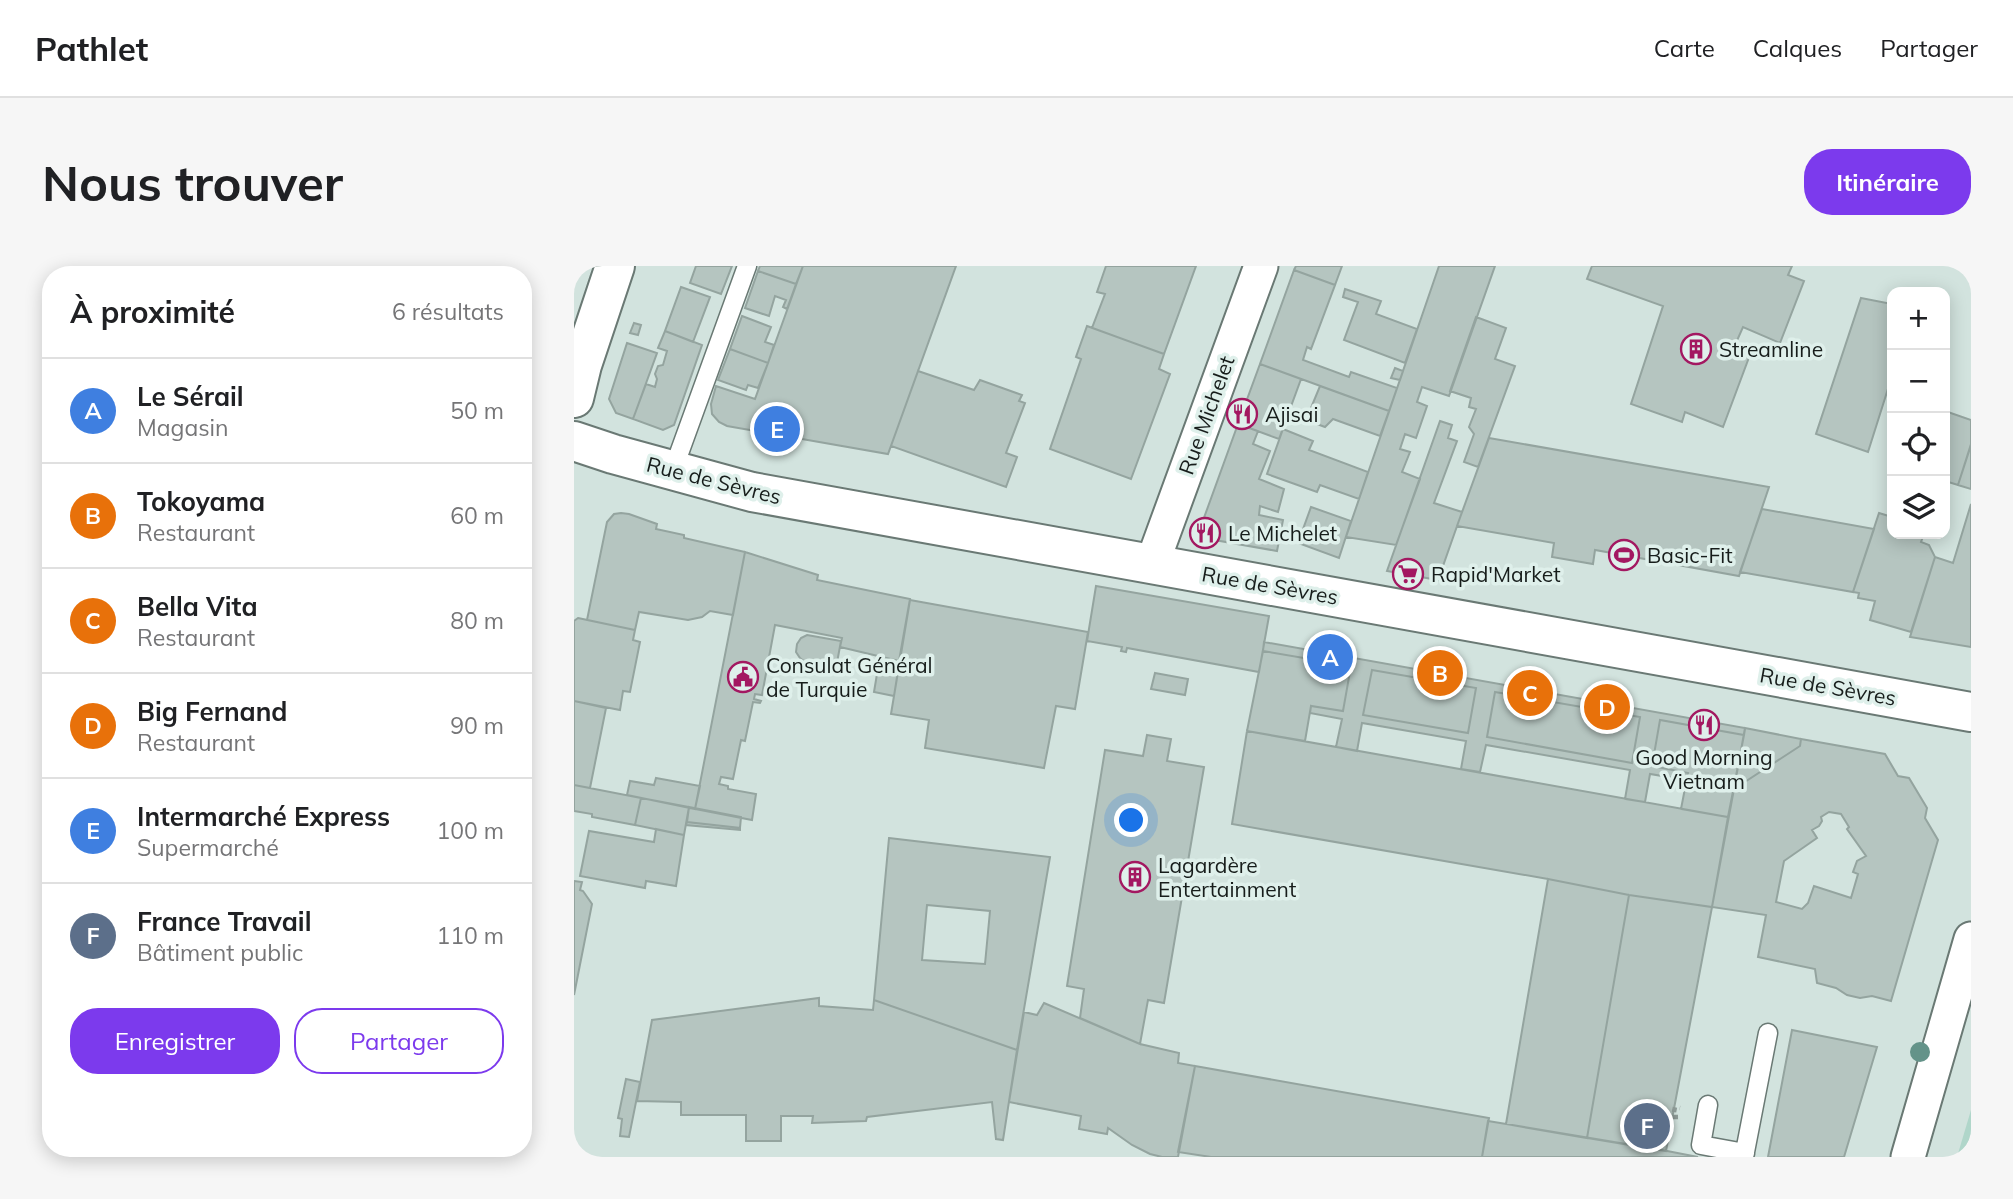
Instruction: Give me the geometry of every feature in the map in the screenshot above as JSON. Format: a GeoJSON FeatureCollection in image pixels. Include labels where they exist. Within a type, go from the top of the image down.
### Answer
{"type":"FeatureCollection","features":[{"type":"Feature","properties":{"kind":"street"},"geometry":{"type":"LineString","coordinates":[[574,398],[582,365],[615,266]]}},
{"type":"Feature","properties":{"kind":"street","name":"Rue Michelet"},"geometry":{"type":"LineString","coordinates":[[1152,564],[1261,266]]}},
{"type":"Feature","properties":{"kind":"street","name":"Rue de Sèvres"},"geometry":{"type":"LineString","coordinates":[[574,441],[752,492],[1971,712]]}},
{"type":"Feature","properties":{"kind":"street"},"geometry":{"type":"LineString","coordinates":[[1908,1157],[1971,939]]}},
{"type":"Feature","properties":{"kind":"lane"},"geometry":{"type":"LineString","coordinates":[[673,470],[747,266]]}},
{"type":"Feature","properties":{"kind":"lane"},"geometry":{"type":"LineString","coordinates":[[1708,1105],[1701,1145],[1744,1155],[1768,1033]]}},
{"type":"Feature","properties":{"kind":"green space"},"geometry":{"type":"Polygon","coordinates":[[[1971,1110],[1971,1157],[1957,1157],[1971,1110]]]}},
{"type":"Feature","properties":{"kind":"building"},"geometry":{"type":"Polygon","coordinates":[[[696,266],[732,266],[721,294],[690,283],[696,266]]]}},
{"type":"Feature","properties":{"kind":"building"},"geometry":{"type":"Polygon","coordinates":[[[760,266],[803,266],[796,284],[758,271],[760,266]]]}},
{"type":"Feature","properties":{"kind":"building"},"geometry":{"type":"Polygon","coordinates":[[[803,266],[956,266],[888,454],[727,426],[712,414],[711,404],[716,386],[755,399],[803,266]]]}},
{"type":"Feature","properties":{"kind":"building"},"geometry":{"type":"Polygon","coordinates":[[[1106,266],[1196,266],[1164,354],[1092,328],[1105,294],[1097,292],[1106,266]]]}},
{"type":"Feature","properties":{"kind":"building"},"geometry":{"type":"Polygon","coordinates":[[[1296,266],[1342,266],[1335,285],[1294,270],[1296,266]]]}},
{"type":"Feature","properties":{"kind":"building"},"geometry":{"type":"Polygon","coordinates":[[[1439,266],[1495,266],[1449,396],[1422,387],[1417,402],[1427,406],[1416,438],[1405,434],[1400,449],[1410,452],[1402,472],[1420,479],[1396,545],[1346,537],[1439,266]]]}},
{"type":"Feature","properties":{"kind":"building","name":"Streamline"},"geometry":{"type":"Polygon","coordinates":[[[1592,266],[1792,266],[1788,275],[1804,281],[1780,343],[1743,327],[1735,345],[1751,352],[1723,427],[1685,412],[1682,422],[1631,404],[1663,306],[1587,279],[1592,266]]]}},
{"type":"Feature","properties":{"kind":"building"},"geometry":{"type":"Polygon","coordinates":[[[1294,270],[1335,285],[1311,349],[1307,347],[1303,360],[1349,377],[1351,372],[1397,388],[1389,411],[1260,364],[1294,270]]]}},
{"type":"Feature","properties":{"kind":"building"},"geometry":{"type":"Polygon","coordinates":[[[758,271],[796,284],[787,309],[783,307],[786,300],[775,296],[769,316],[745,308],[758,271]]]}},
{"type":"Feature","properties":{"kind":"building"},"geometry":{"type":"Polygon","coordinates":[[[681,287],[710,297],[693,342],[665,331],[681,287]]]}},
{"type":"Feature","properties":{"kind":"building"},"geometry":{"type":"Polygon","coordinates":[[[1345,289],[1381,301],[1376,314],[1417,329],[1405,363],[1344,340],[1358,302],[1343,297],[1345,289]]]}},
{"type":"Feature","properties":{"kind":"building"},"geometry":{"type":"Polygon","coordinates":[[[1861,298],[1887,303],[1887,392],[1868,452],[1816,434],[1861,298]]]}},
{"type":"Feature","properties":{"kind":"building"},"geometry":{"type":"Polygon","coordinates":[[[742,316],[771,327],[765,342],[774,345],[768,363],[730,349],[742,316]]]}},
{"type":"Feature","properties":{"kind":"building"},"geometry":{"type":"Polygon","coordinates":[[[1476,317],[1506,328],[1495,359],[1515,366],[1478,467],[1464,462],[1474,434],[1469,427],[1476,409],[1469,407],[1471,398],[1450,391],[1476,317]]]}},
{"type":"Feature","properties":{"kind":"building"},"geometry":{"type":"Polygon","coordinates":[[[634,323],[641,325],[638,335],[630,333],[634,323]]]}},
{"type":"Feature","properties":{"kind":"building"},"geometry":{"type":"Polygon","coordinates":[[[1087,326],[1164,354],[1159,369],[1170,374],[1131,479],[1050,449],[1081,359],[1076,357],[1087,326]]]}},
{"type":"Feature","properties":{"kind":"building"},"geometry":{"type":"Polygon","coordinates":[[[665,331],[702,345],[674,425],[663,430],[633,419],[646,384],[655,387],[655,374],[658,366],[663,365],[667,351],[658,348],[665,331]]]}},
{"type":"Feature","properties":{"kind":"building"},"geometry":{"type":"Polygon","coordinates":[[[627,343],[657,353],[633,419],[616,413],[609,399],[627,343]]]}},
{"type":"Feature","properties":{"kind":"building"},"geometry":{"type":"Polygon","coordinates":[[[730,349],[768,363],[758,388],[748,385],[746,390],[718,380],[730,349]]]}},
{"type":"Feature","properties":{"kind":"building"},"geometry":{"type":"Polygon","coordinates":[[[1260,364],[1301,379],[1279,439],[1238,424],[1260,364]]]}},
{"type":"Feature","properties":{"kind":"building"},"geometry":{"type":"Polygon","coordinates":[[[1395,368],[1403,371],[1400,380],[1391,378],[1395,368]]]}},
{"type":"Feature","properties":{"kind":"building"},"geometry":{"type":"Polygon","coordinates":[[[918,371],[974,390],[980,380],[1022,395],[1019,401],[1025,403],[1006,453],[1017,457],[1006,487],[891,446],[918,371]]]}},
{"type":"Feature","properties":{"kind":"building"},"geometry":{"type":"Polygon","coordinates":[[[1320,386],[1389,411],[1380,436],[1333,419],[1325,427],[1306,420],[1320,386]]]}},
{"type":"Feature","properties":{"kind":"building"},"geometry":{"type":"Polygon","coordinates":[[[1950,413],[1971,420],[1971,444],[1958,485],[1950,483],[1950,413]]]}},
{"type":"Feature","properties":{"kind":"building"},"geometry":{"type":"Polygon","coordinates":[[[1440,421],[1452,425],[1448,438],[1457,441],[1434,503],[1462,512],[1438,580],[1387,571],[1440,421]]]}},
{"type":"Feature","properties":{"kind":"building"},"geometry":{"type":"Polygon","coordinates":[[[1238,424],[1258,431],[1253,444],[1270,451],[1259,479],[1284,489],[1278,512],[1260,506],[1259,515],[1283,520],[1277,551],[1209,539],[1201,526],[1238,424]]]}},
{"type":"Feature","properties":{"kind":"building"},"geometry":{"type":"Polygon","coordinates":[[[1283,429],[1313,441],[1309,450],[1368,472],[1359,499],[1320,485],[1317,492],[1267,474],[1283,429]]]}},
{"type":"Feature","properties":{"kind":"building"},"geometry":{"type":"Polygon","coordinates":[[[1489,438],[1769,487],[1739,576],[1595,550],[1593,564],[1552,557],[1554,543],[1457,526],[1489,438]]]}},
{"type":"Feature","properties":{"kind":"building"},"geometry":{"type":"Polygon","coordinates":[[[1971,445],[1971,489],[1958,485],[1971,445]]]}},
{"type":"Feature","properties":{"kind":"building"},"geometry":{"type":"Polygon","coordinates":[[[1971,504],[1971,647],[1910,637],[1935,557],[1953,563],[1971,504]]]}},
{"type":"Feature","properties":{"kind":"building"},"geometry":{"type":"Polygon","coordinates":[[[1311,507],[1351,521],[1339,558],[1298,543],[1311,507]]]}},
{"type":"Feature","properties":{"kind":"building"},"geometry":{"type":"Polygon","coordinates":[[[1762,509],[1874,529],[1853,592],[1740,572],[1762,509]]]}},
{"type":"Feature","properties":{"kind":"building"},"geometry":{"type":"Polygon","coordinates":[[[621,513],[657,524],[656,529],[684,535],[684,538],[745,552],[733,615],[710,611],[702,617],[688,620],[639,612],[635,630],[587,620],[607,522],[614,514],[621,513]]]}},
{"type":"Feature","properties":{"kind":"building"},"geometry":{"type":"Polygon","coordinates":[[[1879,513],[1887,515],[1887,539],[1922,539],[1921,542],[1929,545],[1935,557],[1911,632],[1870,620],[1875,601],[1858,598],[1859,593],[1853,592],[1879,513]]]}},
{"type":"Feature","properties":{"kind":"building","name":"Consulat Général de Turquie"},"geometry":{"type":"Polygon","coordinates":[[[745,552],[818,575],[817,580],[910,599],[899,661],[840,647],[842,638],[775,625],[762,695],[755,694],[754,699],[761,701],[753,702],[733,779],[721,777],[719,784],[728,786],[728,789],[756,794],[752,820],[695,809],[745,552]]]}},
{"type":"Feature","properties":{"kind":"building"},"geometry":{"type":"Polygon","coordinates":[[[1096,586],[1269,616],[1259,672],[1127,648],[1126,652],[1121,651],[1122,647],[1087,641],[1096,586]]]}},
{"type":"Feature","properties":{"kind":"building"},"geometry":{"type":"Polygon","coordinates":[[[910,600],[1088,632],[1075,709],[1056,706],[1044,768],[925,748],[929,720],[891,714],[910,600]]]}},
{"type":"Feature","properties":{"kind":"building"},"geometry":{"type":"Polygon","coordinates":[[[578,618],[635,630],[633,640],[640,642],[630,692],[623,691],[620,710],[574,701],[574,621],[578,618]]]}},
{"type":"Feature","properties":{"kind":"building"},"geometry":{"type":"Polygon","coordinates":[[[807,635],[841,641],[836,668],[805,662],[800,658],[796,652],[797,644],[807,635]]]}},
{"type":"Feature","properties":{"kind":"building"},"geometry":{"type":"Polygon","coordinates":[[[1264,642],[1745,728],[1744,735],[1660,720],[1652,766],[1688,773],[1686,780],[1650,774],[1645,802],[1625,799],[1630,770],[1486,745],[1480,772],[1461,769],[1466,741],[1362,723],[1357,751],[1336,747],[1342,719],[1310,713],[1311,706],[1343,711],[1351,666],[1263,651],[1264,642]],[[1372,670],[1363,715],[1468,733],[1476,688],[1372,670]],[[1495,692],[1487,737],[1632,763],[1640,717],[1495,692]]]}},
{"type":"Feature","properties":{"kind":"building"},"geometry":{"type":"Polygon","coordinates":[[[1263,651],[1351,666],[1343,711],[1311,706],[1305,741],[1247,731],[1263,651]]]}},
{"type":"Feature","properties":{"kind":"building"},"geometry":{"type":"Polygon","coordinates":[[[878,668],[898,671],[894,696],[874,692],[878,668]]]}},
{"type":"Feature","properties":{"kind":"building"},"geometry":{"type":"Polygon","coordinates":[[[1372,670],[1476,688],[1468,733],[1363,715],[1372,670]]]}},
{"type":"Feature","properties":{"kind":"building"},"geometry":{"type":"Polygon","coordinates":[[[1155,673],[1188,679],[1185,695],[1151,689],[1155,673]]]}},
{"type":"Feature","properties":{"kind":"building"},"geometry":{"type":"Polygon","coordinates":[[[1495,692],[1640,717],[1632,763],[1487,737],[1495,692]]]}},
{"type":"Feature","properties":{"kind":"building"},"geometry":{"type":"Polygon","coordinates":[[[574,701],[606,708],[590,788],[574,785],[574,701]]]}},
{"type":"Feature","properties":{"kind":"building"},"geometry":{"type":"Polygon","coordinates":[[[1660,720],[1744,735],[1728,817],[1681,809],[1688,773],[1652,766],[1660,720]]]}},
{"type":"Feature","properties":{"kind":"building"},"geometry":{"type":"Polygon","coordinates":[[[1745,728],[1801,739],[1800,746],[1734,789],[1745,728]]]}},
{"type":"Feature","properties":{"kind":"building"},"geometry":{"type":"Polygon","coordinates":[[[1247,731],[1728,817],[1712,907],[1629,895],[1232,824],[1247,731]]]}},
{"type":"Feature","properties":{"kind":"building","name":"Lagardère Entertainment"},"geometry":{"type":"Polygon","coordinates":[[[1147,735],[1171,739],[1167,761],[1204,767],[1164,1003],[1148,1000],[1140,1044],[1080,1018],[1084,989],[1067,986],[1105,750],[1143,756],[1147,735]]]}},
{"type":"Feature","properties":{"kind":"building"},"geometry":{"type":"Polygon","coordinates":[[[1801,739],[1885,754],[1898,776],[1909,778],[1927,808],[1925,818],[1938,840],[1891,1001],[1872,996],[1860,998],[1847,995],[1836,988],[1817,983],[1815,969],[1758,957],[1766,915],[1712,907],[1734,789],[1800,746],[1801,739]],[[1829,812],[1821,817],[1819,826],[1812,830],[1817,838],[1784,861],[1776,902],[1802,909],[1808,903],[1814,886],[1851,898],[1858,874],[1853,872],[1857,861],[1866,856],[1847,829],[1849,827],[1841,814],[1829,812]]]}},
{"type":"Feature","properties":{"kind":"building"},"geometry":{"type":"Polygon","coordinates":[[[656,778],[700,786],[695,809],[627,795],[630,781],[654,785],[656,778]]]}},
{"type":"Feature","properties":{"kind":"building"},"geometry":{"type":"Polygon","coordinates":[[[574,785],[641,798],[635,825],[574,811],[574,785]]]}},
{"type":"Feature","properties":{"kind":"building"},"geometry":{"type":"Polygon","coordinates":[[[641,798],[689,807],[684,835],[635,825],[641,798]]]}},
{"type":"Feature","properties":{"kind":"building"},"geometry":{"type":"Polygon","coordinates":[[[689,807],[741,817],[740,828],[687,822],[689,807]]]}},
{"type":"Feature","properties":{"kind":"building"},"geometry":{"type":"Polygon","coordinates":[[[687,822],[740,828],[740,830],[686,825],[687,822]]]}},
{"type":"Feature","properties":{"kind":"building"},"geometry":{"type":"Polygon","coordinates":[[[656,829],[684,835],[676,886],[646,881],[645,888],[580,876],[589,831],[654,842],[656,829]]]}},
{"type":"Feature","properties":{"kind":"building"},"geometry":{"type":"Polygon","coordinates":[[[889,838],[1050,857],[1017,1050],[874,1000],[889,838]],[[927,905],[922,960],[985,964],[990,911],[927,905]]]}},
{"type":"Feature","properties":{"kind":"building"},"geometry":{"type":"Polygon","coordinates":[[[1548,879],[1629,895],[1587,1138],[1506,1124],[1548,879]]]}},
{"type":"Feature","properties":{"kind":"building"},"geometry":{"type":"Polygon","coordinates":[[[574,881],[582,882],[580,890],[592,904],[574,995],[574,881]]]}},
{"type":"Feature","properties":{"kind":"building"},"geometry":{"type":"Polygon","coordinates":[[[1629,895],[1712,907],[1666,1151],[1587,1138],[1629,895]]]}},
{"type":"Feature","properties":{"kind":"building"},"geometry":{"type":"Polygon","coordinates":[[[819,998],[819,1006],[873,1010],[874,1000],[1017,1050],[1003,1140],[996,1139],[992,1102],[867,1117],[866,1121],[812,1123],[813,1116],[781,1116],[781,1141],[746,1141],[746,1115],[681,1115],[681,1102],[637,1101],[652,1020],[819,998]]]}},
{"type":"Feature","properties":{"kind":"building"},"geometry":{"type":"Polygon","coordinates":[[[1044,1003],[1140,1044],[1179,1053],[1178,1063],[1195,1066],[1178,1157],[1150,1154],[1108,1128],[1107,1134],[1079,1129],[1081,1116],[1009,1102],[1024,1012],[1037,1015],[1044,1003]]]}},
{"type":"Feature","properties":{"kind":"building"},"geometry":{"type":"Polygon","coordinates":[[[1792,1030],[1877,1047],[1844,1157],[1768,1157],[1792,1030]]]}},
{"type":"Feature","properties":{"kind":"building"},"geometry":{"type":"Polygon","coordinates":[[[1195,1066],[1489,1118],[1482,1157],[1211,1157],[1178,1152],[1195,1066]]]}},
{"type":"Feature","properties":{"kind":"building"},"geometry":{"type":"Polygon","coordinates":[[[626,1079],[640,1082],[629,1137],[620,1136],[622,1119],[618,1118],[626,1079]]]}},
{"type":"Feature","properties":{"kind":"building"},"geometry":{"type":"Polygon","coordinates":[[[1488,1121],[1662,1150],[1698,1157],[1482,1157],[1488,1121]]]}},
{"type":"Feature","properties":{"kind":"place","name":"Streamline"},"geometry":{"type":"Point","coordinates":[1696,349]}},
{"type":"Feature","properties":{"kind":"place","name":"Ajisai"},"geometry":{"type":"Point","coordinates":[1242,414]}},
{"type":"Feature","properties":{"kind":"place","name":"Intermarché Express"},"geometry":{"type":"Point","coordinates":[777,429]}},
{"type":"Feature","properties":{"kind":"place","name":"Le Michelet"},"geometry":{"type":"Point","coordinates":[1205,533]}},
{"type":"Feature","properties":{"kind":"place","name":"Basic-Fit"},"geometry":{"type":"Point","coordinates":[1624,555]}},
{"type":"Feature","properties":{"kind":"place","name":"Rapid'Market"},"geometry":{"type":"Point","coordinates":[1408,574]}},
{"type":"Feature","properties":{"kind":"place","name":"Le Sérail"},"geometry":{"type":"Point","coordinates":[1330,657]}},
{"type":"Feature","properties":{"kind":"place","name":"Tokoyama"},"geometry":{"type":"Point","coordinates":[1440,673]}},
{"type":"Feature","properties":{"kind":"place","name":"Consulat Général de Turquie"},"geometry":{"type":"Point","coordinates":[743,677]}},
{"type":"Feature","properties":{"kind":"place","name":"Bella Vita"},"geometry":{"type":"Point","coordinates":[1530,693]}},
{"type":"Feature","properties":{"kind":"place","name":"Big Fernand"},"geometry":{"type":"Point","coordinates":[1607,707]}},
{"type":"Feature","properties":{"kind":"place","name":"Good Morning Vietnam"},"geometry":{"type":"Point","coordinates":[1704,725]}},
{"type":"Feature","properties":{"kind":"place","name":"Lagardère Entertainment"},"geometry":{"type":"Point","coordinates":[1135,877]}},
{"type":"Feature","properties":{"kind":"place","name":"France Travail"},"geometry":{"type":"Point","coordinates":[1647,1126]}}]}
